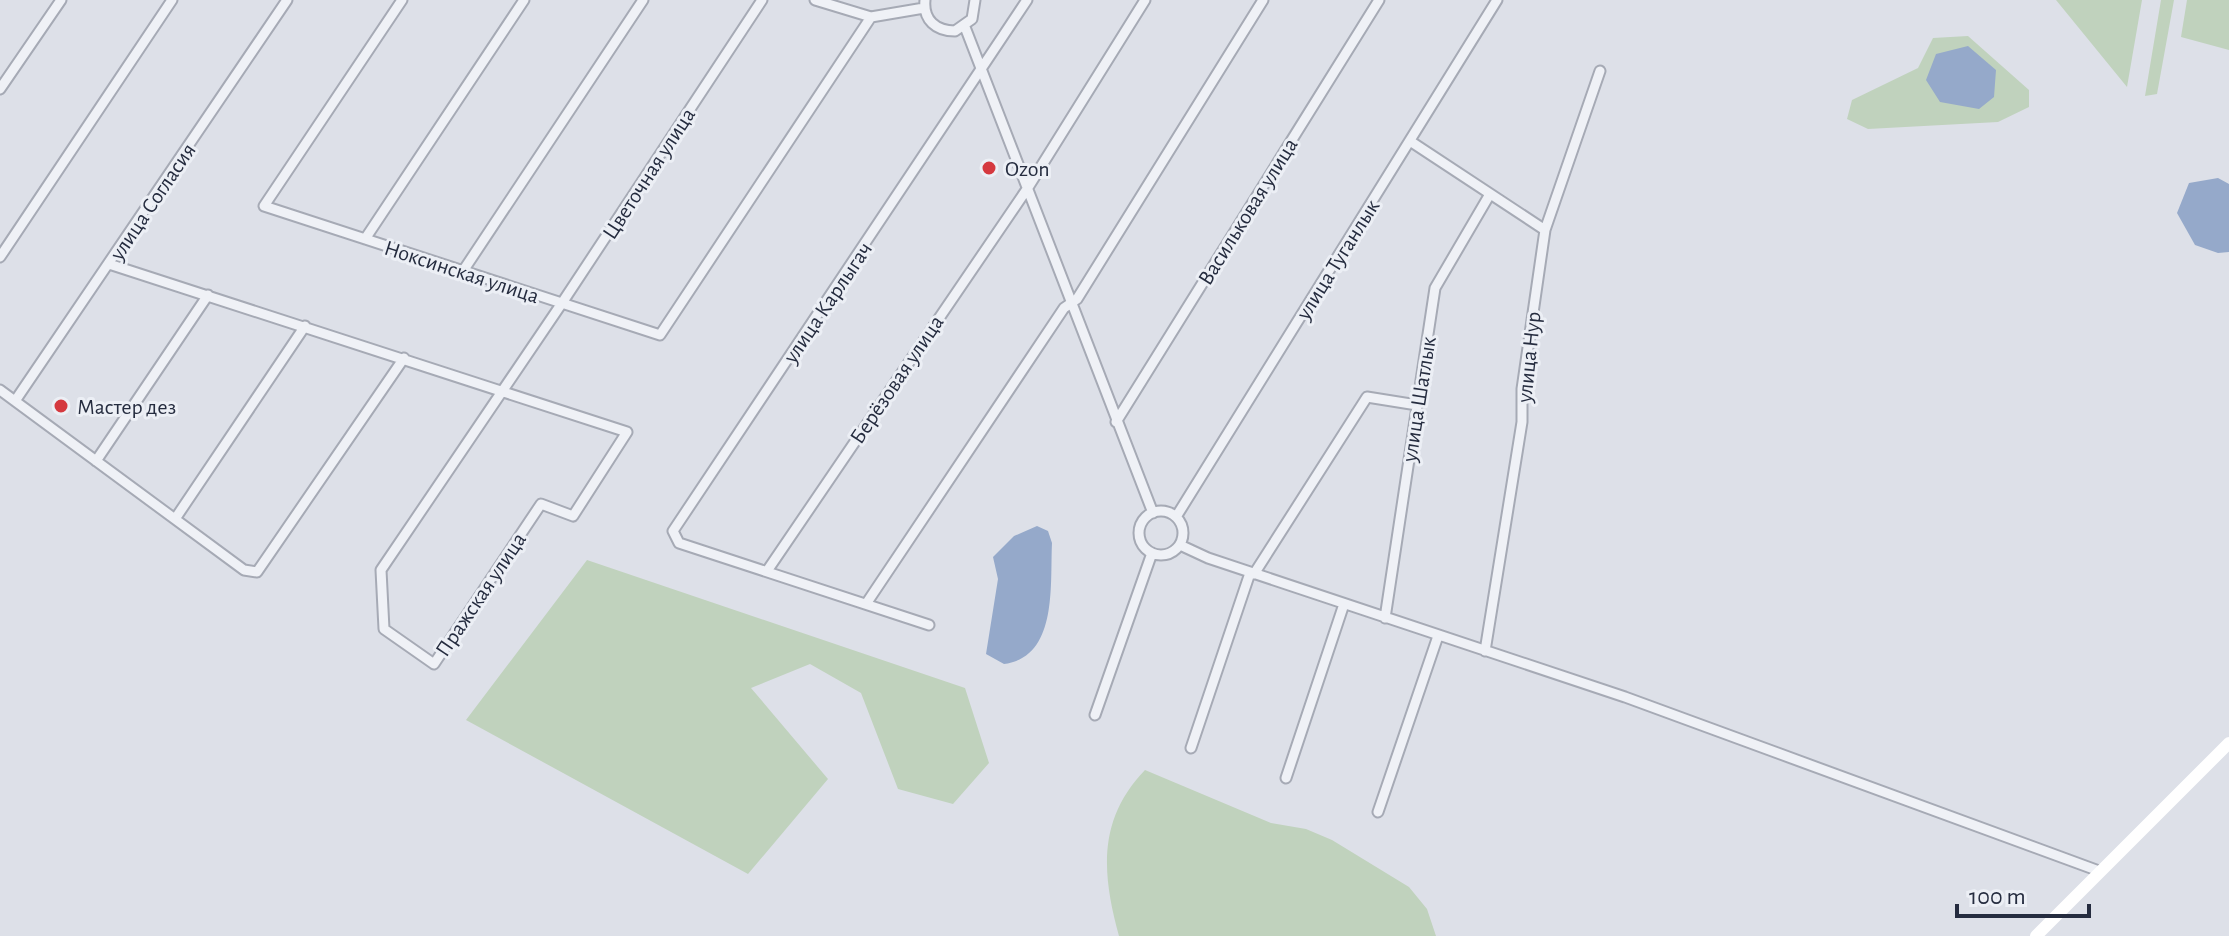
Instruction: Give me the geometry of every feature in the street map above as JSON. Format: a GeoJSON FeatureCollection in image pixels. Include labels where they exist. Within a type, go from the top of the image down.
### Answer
{"type":"FeatureCollection","features":[{"type":"Feature","properties":{"kind":"street"},"geometry":{"type":"LineString","coordinates":[[0,89],[61,0]]}},
{"type":"Feature","properties":{"kind":"street"},"geometry":{"type":"LineString","coordinates":[[0,257],[172,0]]}},
{"type":"Feature","properties":{"kind":"street","name":"улица Согласия"},"geometry":{"type":"LineString","coordinates":[[15,401],[287,0]]}},
{"type":"Feature","properties":{"kind":"street","name":"Ноксинская улица"},"geometry":{"type":"LineString","coordinates":[[402,0],[264,206],[660,335],[871,17]]}},
{"type":"Feature","properties":{"kind":"street"},"geometry":{"type":"LineString","coordinates":[[365,239],[524,0]]}},
{"type":"Feature","properties":{"kind":"street"},"geometry":{"type":"LineString","coordinates":[[463,271],[643,0]]}},
{"type":"Feature","properties":{"kind":"street","name":"Цветочная улица"},"geometry":{"type":"LineString","coordinates":[[533,346],[762,0]]}},
{"type":"Feature","properties":{"kind":"street"},"geometry":{"type":"LineString","coordinates":[[815,0],[871,17],[925,4],[934,26],[955,31],[965,27],[972,19],[975,0]]}},
{"type":"Feature","properties":{"kind":"street","name":"улица Карлыгач"},"geometry":{"type":"LineString","coordinates":[[767,571],[679,543],[673,531],[982,72],[1027,0]]}},
{"type":"Feature","properties":{"kind":"street","name":"Берёзовая улица"},"geometry":{"type":"LineString","coordinates":[[767,571],[1027,189],[1145,0]]}},
{"type":"Feature","properties":{"kind":"street"},"geometry":{"type":"LineString","coordinates":[[866,604],[1071,303],[1263,0]]}},
{"type":"Feature","properties":{"kind":"street","name":"Васильковая улица"},"geometry":{"type":"LineString","coordinates":[[1116,422],[1379,0]]}},
{"type":"Feature","properties":{"kind":"street","name":"улица Туганлык"},"geometry":{"type":"LineString","coordinates":[[1176,517],[1497,0]]}},
{"type":"Feature","properties":{"kind":"street"},"geometry":{"type":"LineString","coordinates":[[965,27],[1153,513]]}},
{"type":"Feature","properties":{"kind":"street","name":"улица Нур"},"geometry":{"type":"LineString","coordinates":[[1485,651],[1522,422],[1522,389],[1545,230],[1600,71]]}},
{"type":"Feature","properties":{"kind":"street"},"geometry":{"type":"LineString","coordinates":[[1410,141],[1545,230]]}},
{"type":"Feature","properties":{"kind":"street","name":"улица Шатлык"},"geometry":{"type":"LineString","coordinates":[[1385,618],[1435,288],[1490,194]]}},
{"type":"Feature","properties":{"kind":"street","name":"Пражская улица"},"geometry":{"type":"LineString","coordinates":[[109,264],[455,374],[503,390],[627,432],[573,516],[541,504],[434,664],[384,629],[381,570],[503,390],[533,346]]}},
{"type":"Feature","properties":{"kind":"street"},"geometry":{"type":"LineString","coordinates":[[96,461],[208,295]]}},
{"type":"Feature","properties":{"kind":"street"},"geometry":{"type":"LineString","coordinates":[[175,519],[305,326]]}},
{"type":"Feature","properties":{"kind":"street"},"geometry":{"type":"LineString","coordinates":[[0,390],[244,570],[257,572],[404,358]]}},
{"type":"Feature","properties":{"kind":"street"},"geometry":{"type":"LineString","coordinates":[[1191,748],[1252,573],[1367,397],[1417,405]]}},
{"type":"Feature","properties":{"kind":"street"},"geometry":{"type":"LineString","coordinates":[[1162,511],[1176,517],[1183,527],[1180,545],[1168,554],[1152,553],[1145,548],[1139,533],[1146,518],[1162,511]]}},
{"type":"Feature","properties":{"kind":"street"},"geometry":{"type":"LineString","coordinates":[[1180,545],[1252,573],[1625,697],[2099,871]]}},
{"type":"Feature","properties":{"kind":"street"},"geometry":{"type":"LineString","coordinates":[[1095,715],[1152,553]]}},
{"type":"Feature","properties":{"kind":"street"},"geometry":{"type":"LineString","coordinates":[[767,571],[929,625]]}},
{"type":"Feature","properties":{"kind":"street"},"geometry":{"type":"LineString","coordinates":[[1286,778],[1344,604]]}},
{"type":"Feature","properties":{"kind":"street"},"geometry":{"type":"LineString","coordinates":[[1378,812],[1438,636]]}},
{"type":"Feature","properties":{"kind":"street"},"geometry":{"type":"LineString","coordinates":[[2036,936],[2229,743]]}},
{"type":"Feature","properties":{"kind":"green space"},"geometry":{"type":"Polygon","coordinates":[[[2056,0],[2142,0],[2127,87],[2056,0]]]}},
{"type":"Feature","properties":{"kind":"green space"},"geometry":{"type":"Polygon","coordinates":[[[2161,0],[2174,0],[2157,94],[2145,96],[2161,0]]]}},
{"type":"Feature","properties":{"kind":"green space"},"geometry":{"type":"Polygon","coordinates":[[[2187,0],[2229,0],[2229,50],[2181,37],[2187,0]]]}},
{"type":"Feature","properties":{"kind":"green space"},"geometry":{"type":"Polygon","coordinates":[[[1968,36],[2029,90],[2029,107],[1998,122],[1868,129],[1847,119],[1852,100],[1918,68],[1933,38],[1968,36]]]}},
{"type":"Feature","properties":{"kind":"green space"},"geometry":{"type":"Polygon","coordinates":[[[587,560],[965,688],[989,763],[953,804],[898,789],[861,693],[810,664],[751,688],[828,779],[748,874],[466,720],[587,560]]]}},
{"type":"Feature","properties":{"kind":"green space"},"geometry":{"type":"Polygon","coordinates":[[[1145,770],[1271,823],[1306,829],[1332,840],[1409,887],[1427,909],[1436,936],[1119,936],[1107,869],[1111,828],[1129,789],[1145,770]]]}},
{"type":"Feature","properties":{"kind":"water"},"geometry":{"type":"Polygon","coordinates":[[[1968,46],[1996,70],[1994,97],[1979,109],[1940,102],[1926,80],[1936,54],[1968,46]]]}},
{"type":"Feature","properties":{"kind":"water"},"geometry":{"type":"Polygon","coordinates":[[[2218,178],[2229,184],[2229,252],[2218,253],[2195,245],[2177,213],[2189,183],[2218,178]]]}},
{"type":"Feature","properties":{"kind":"water"},"geometry":{"type":"Polygon","coordinates":[[[1037,526],[1048,531],[1052,543],[1048,617],[1034,648],[1021,659],[1004,664],[986,654],[998,579],[993,557],[1014,536],[1037,526]]]}},
{"type":"Feature","properties":{"kind":"place","name":"Ozon"},"geometry":{"type":"Point","coordinates":[989,168]}},
{"type":"Feature","properties":{"kind":"place","name":"Мастер дез"},"geometry":{"type":"Point","coordinates":[61,406]}}]}
